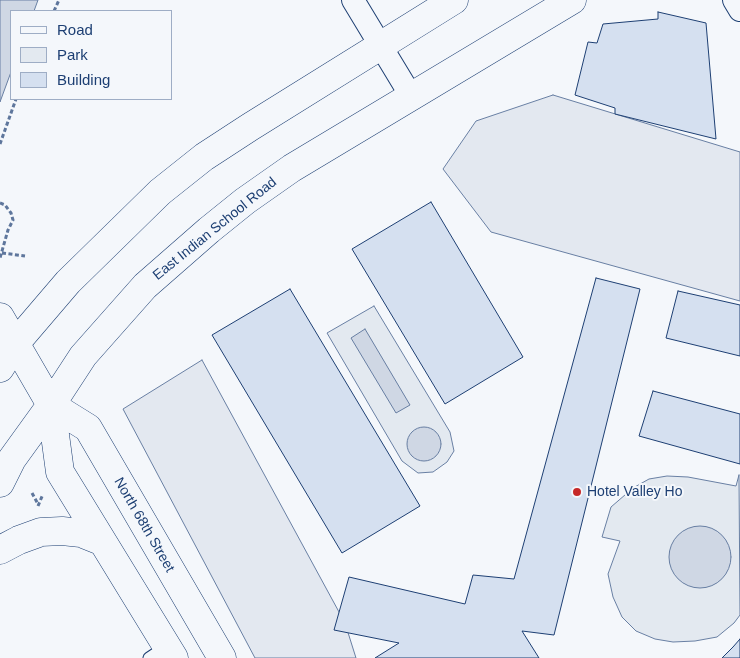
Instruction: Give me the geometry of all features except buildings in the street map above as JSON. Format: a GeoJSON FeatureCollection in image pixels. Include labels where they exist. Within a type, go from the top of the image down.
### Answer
{"type":"FeatureCollection","features":[{"type":"Feature","properties":{"kind":"main road"},"geometry":{"type":"LineString","coordinates":[[0,368],[16,344],[68,282],[160,192],[204,157],[454,0]]}},
{"type":"Feature","properties":{"kind":"main road","name":"East Indian School Road"},"geometry":{"type":"LineString","coordinates":[[0,483],[12,459],[83,356],[145,286],[209,230],[273,180],[572,0]]}},
{"type":"Feature","properties":{"kind":"main road","name":"North 68th Street"},"geometry":{"type":"LineString","coordinates":[[0,317],[51,405],[60,472],[101,541],[163,654]]}},
{"type":"Feature","properties":{"kind":"main road","name":"North 68th Street"},"geometry":{"type":"LineString","coordinates":[[51,405],[88,428],[222,658]]}},
{"type":"Feature","properties":{"kind":"main road"},"geometry":{"type":"LineString","coordinates":[[0,550],[18,540],[41,532],[62,530],[81,533],[101,541]]}},
{"type":"Feature","properties":{"kind":"street"},"geometry":{"type":"LineString","coordinates":[[353,0],[411,96]]}},
{"type":"Feature","properties":{"kind":"street"},"geometry":{"type":"LineString","coordinates":[[734,0],[740,10]]}},
{"type":"Feature","properties":{"kind":"path"},"geometry":{"type":"LineString","coordinates":[[0,144],[16,100]]}},
{"type":"Feature","properties":{"kind":"path"},"geometry":{"type":"LineString","coordinates":[[0,203],[5,205],[13,220],[0,258]]}},
{"type":"Feature","properties":{"kind":"path"},"geometry":{"type":"LineString","coordinates":[[2,253],[25,256]]}},
{"type":"Feature","properties":{"kind":"path"},"geometry":{"type":"LineString","coordinates":[[32,493],[38,504]]}},
{"type":"Feature","properties":{"kind":"green space"},"geometry":{"type":"Polygon","coordinates":[[[374,306],[450,432],[454,451],[447,462],[433,472],[418,473],[402,461],[327,333],[374,306]]]}},
{"type":"Feature","properties":{"kind":"green space"},"geometry":{"type":"Polygon","coordinates":[[[739,475],[740,615],[734,623],[717,637],[695,641],[673,642],[655,639],[636,631],[622,617],[613,597],[608,574],[620,541],[602,537],[611,507],[633,488],[649,479],[667,476],[688,477],[736,486],[739,475]]]}},
{"type":"Feature","properties":{"kind":"shaded area"},"geometry":{"type":"Polygon","coordinates":[[[0,0],[38,0],[34,10],[10,10],[10,75],[0,102],[0,0]]]}},
{"type":"Feature","properties":{"kind":"shaded area"},"geometry":{"type":"Polygon","coordinates":[[[553,95],[740,152],[740,301],[491,232],[443,169],[476,121],[553,95]]]}},
{"type":"Feature","properties":{"kind":"shaded area"},"geometry":{"type":"Polygon","coordinates":[[[365,329],[410,405],[396,413],[351,338],[365,329]]]}},
{"type":"Feature","properties":{"kind":"shaded area"},"geometry":{"type":"Polygon","coordinates":[[[202,360],[345,623],[356,658],[255,658],[123,409],[202,360]]]}},
{"type":"Feature","properties":{"kind":"shaded area"},"geometry":{"type":"Polygon","coordinates":[[[424,427],[431,428],[436,432],[440,437],[440,451],[436,456],[431,460],[424,461],[417,460],[412,456],[408,451],[407,444],[408,437],[412,432],[417,428],[424,427]]]}},
{"type":"Feature","properties":{"kind":"shaded area"},"geometry":{"type":"Polygon","coordinates":[[[694,526],[706,526],[722,535],[729,545],[731,557],[729,569],[722,579],[706,588],[694,588],[683,583],[674,574],[669,563],[669,551],[674,540],[683,531],[694,526]]]}},
{"type":"Feature","properties":{"kind":"place","name":"Hotel Valley Ho"},"geometry":{"type":"Point","coordinates":[577,492]}}]}
